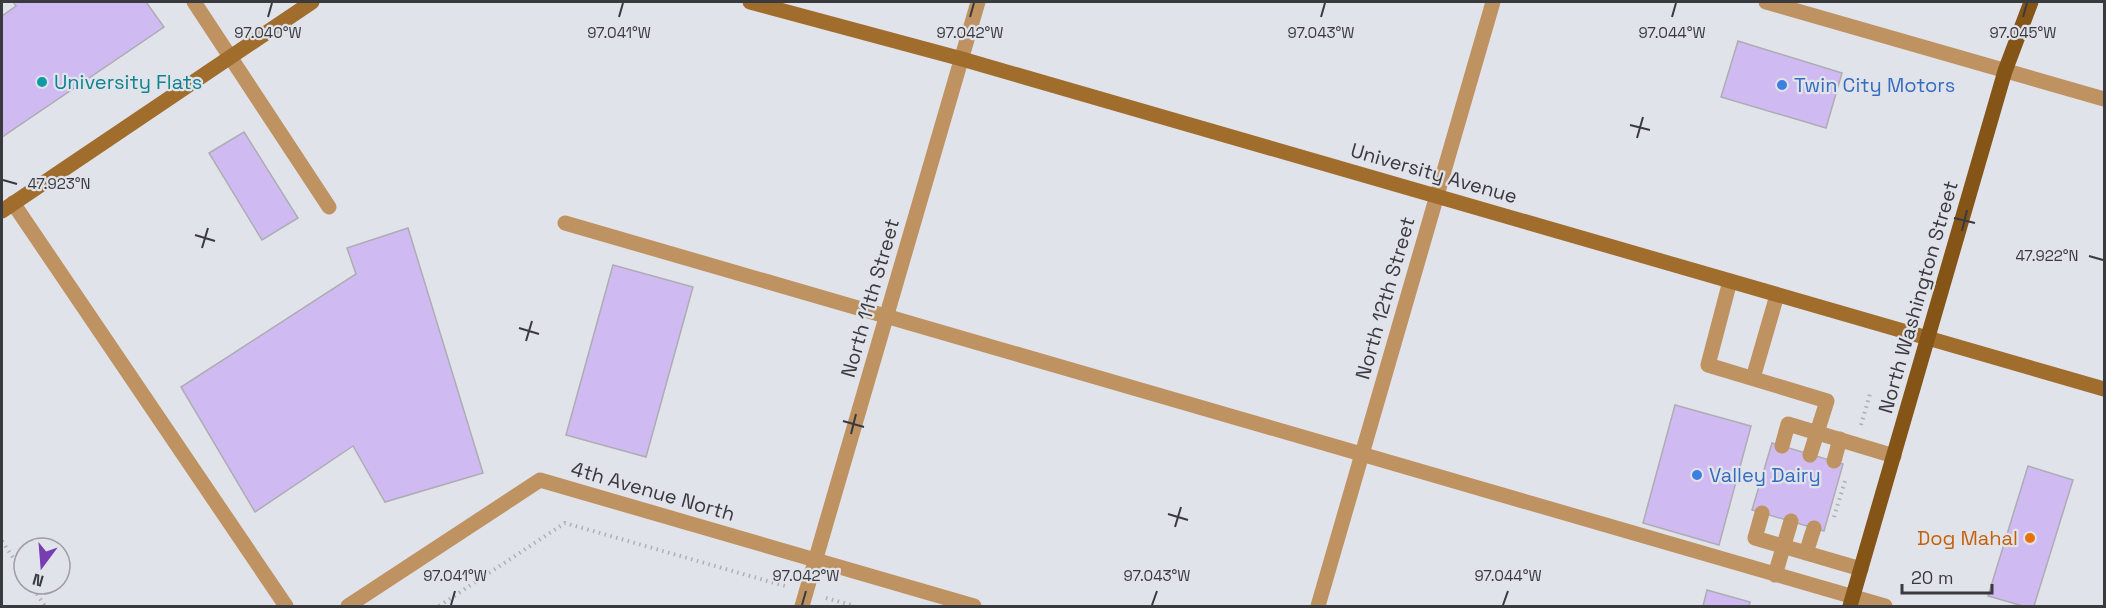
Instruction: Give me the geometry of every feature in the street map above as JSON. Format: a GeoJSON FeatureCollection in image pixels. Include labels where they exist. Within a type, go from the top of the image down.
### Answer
{"type":"FeatureCollection","features":[{"type":"Feature","properties":{"kind":"main road","name":"North Washington Street"},"geometry":{"type":"LineString","coordinates":[[1851,602],[2005,71],[2031,2]]}},
{"type":"Feature","properties":{"kind":"street"},"geometry":{"type":"LineString","coordinates":[[194,2],[329,207]]}},
{"type":"Feature","properties":{"kind":"street"},"geometry":{"type":"LineString","coordinates":[[286,606],[7,207],[312,2]]}},
{"type":"Feature","properties":{"kind":"street","name":"University Avenue"},"geometry":{"type":"LineString","coordinates":[[750,2],[962,59],[2104,389]]}},
{"type":"Feature","properties":{"kind":"street","name":"North 11th Street"},"geometry":{"type":"LineString","coordinates":[[804,600],[978,2]]}},
{"type":"Feature","properties":{"kind":"street","name":"North 12th Street"},"geometry":{"type":"LineString","coordinates":[[1318,606],[1493,2]]}},
{"type":"Feature","properties":{"kind":"street"},"geometry":{"type":"LineString","coordinates":[[1766,2],[2104,99]]}},
{"type":"Feature","properties":{"kind":"street"},"geometry":{"type":"LineString","coordinates":[[565,223],[1775,575],[1851,602],[1885,606]]}},
{"type":"Feature","properties":{"kind":"street"},"geometry":{"type":"LineString","coordinates":[[1730,281],[1707,366],[1827,401],[1810,454]]}},
{"type":"Feature","properties":{"kind":"street"},"geometry":{"type":"LineString","coordinates":[[1753,378],[1777,295]]}},
{"type":"Feature","properties":{"kind":"street"},"geometry":{"type":"LineString","coordinates":[[1782,446],[1788,424],[1894,456]]}},
{"type":"Feature","properties":{"kind":"street"},"geometry":{"type":"LineString","coordinates":[[1834,461],[1840,440]]}},
{"type":"Feature","properties":{"kind":"street","name":"4th Avenue North"},"geometry":{"type":"LineString","coordinates":[[348,606],[540,480],[974,606]]}},
{"type":"Feature","properties":{"kind":"street"},"geometry":{"type":"LineString","coordinates":[[1762,513],[1755,538],[1861,569]]}},
{"type":"Feature","properties":{"kind":"street"},"geometry":{"type":"LineString","coordinates":[[1775,575],[1791,521]]}},
{"type":"Feature","properties":{"kind":"street"},"geometry":{"type":"LineString","coordinates":[[1806,554],[1814,528]]}},
{"type":"Feature","properties":{"kind":"path"},"geometry":{"type":"LineString","coordinates":[[1822,558],[1870,394]]}},
{"type":"Feature","properties":{"kind":"path"},"geometry":{"type":"LineString","coordinates":[[439,606],[565,523],[804,600],[855,606]]}},
{"type":"Feature","properties":{"kind":"path"},"geometry":{"type":"LineString","coordinates":[[2,541],[12,556]]}},
{"type":"Feature","properties":{"kind":"building","name":"University Flats"},"geometry":{"type":"Polygon","coordinates":[[[13,2],[146,2],[164,27],[2,137],[2,16],[16,6],[13,2]]]}},
{"type":"Feature","properties":{"kind":"building","name":"Twin City Motors"},"geometry":{"type":"Polygon","coordinates":[[[1738,41],[1842,73],[1826,128],[1721,97],[1738,41]]]}},
{"type":"Feature","properties":{"kind":"building"},"geometry":{"type":"Polygon","coordinates":[[[244,132],[298,218],[262,240],[209,153],[244,132]]]}},
{"type":"Feature","properties":{"kind":"building"},"geometry":{"type":"Polygon","coordinates":[[[408,228],[483,473],[385,502],[353,446],[255,512],[181,387],[356,274],[347,248],[408,228]]]}},
{"type":"Feature","properties":{"kind":"building"},"geometry":{"type":"Polygon","coordinates":[[[613,265],[693,287],[646,457],[566,435],[613,265]]]}},
{"type":"Feature","properties":{"kind":"building","name":"Valley Dairy"},"geometry":{"type":"Polygon","coordinates":[[[1675,405],[1751,426],[1719,545],[1643,523],[1675,405]]]}},
{"type":"Feature","properties":{"kind":"building"},"geometry":{"type":"Polygon","coordinates":[[[1772,443],[1843,464],[1824,531],[1752,510],[1772,443]]]}},
{"type":"Feature","properties":{"kind":"building","name":"Dog Mahal"},"geometry":{"type":"Polygon","coordinates":[[[2028,466],[2073,480],[2034,606],[2023,606],[1988,596],[2028,466]]]}},
{"type":"Feature","properties":{"kind":"building"},"geometry":{"type":"Polygon","coordinates":[[[1707,590],[1750,602],[1749,606],[1703,606],[1707,590]]]}},
{"type":"Feature","properties":{"kind":"place","name":"University Flats"},"geometry":{"type":"Point","coordinates":[42,82]}},
{"type":"Feature","properties":{"kind":"place","name":"Twin City Motors"},"geometry":{"type":"Point","coordinates":[1782,85]}},
{"type":"Feature","properties":{"kind":"place","name":"Valley Dairy"},"geometry":{"type":"Point","coordinates":[1697,475]}},
{"type":"Feature","properties":{"kind":"place","name":"Dog Mahal"},"geometry":{"type":"Point","coordinates":[2030,538]}}]}
